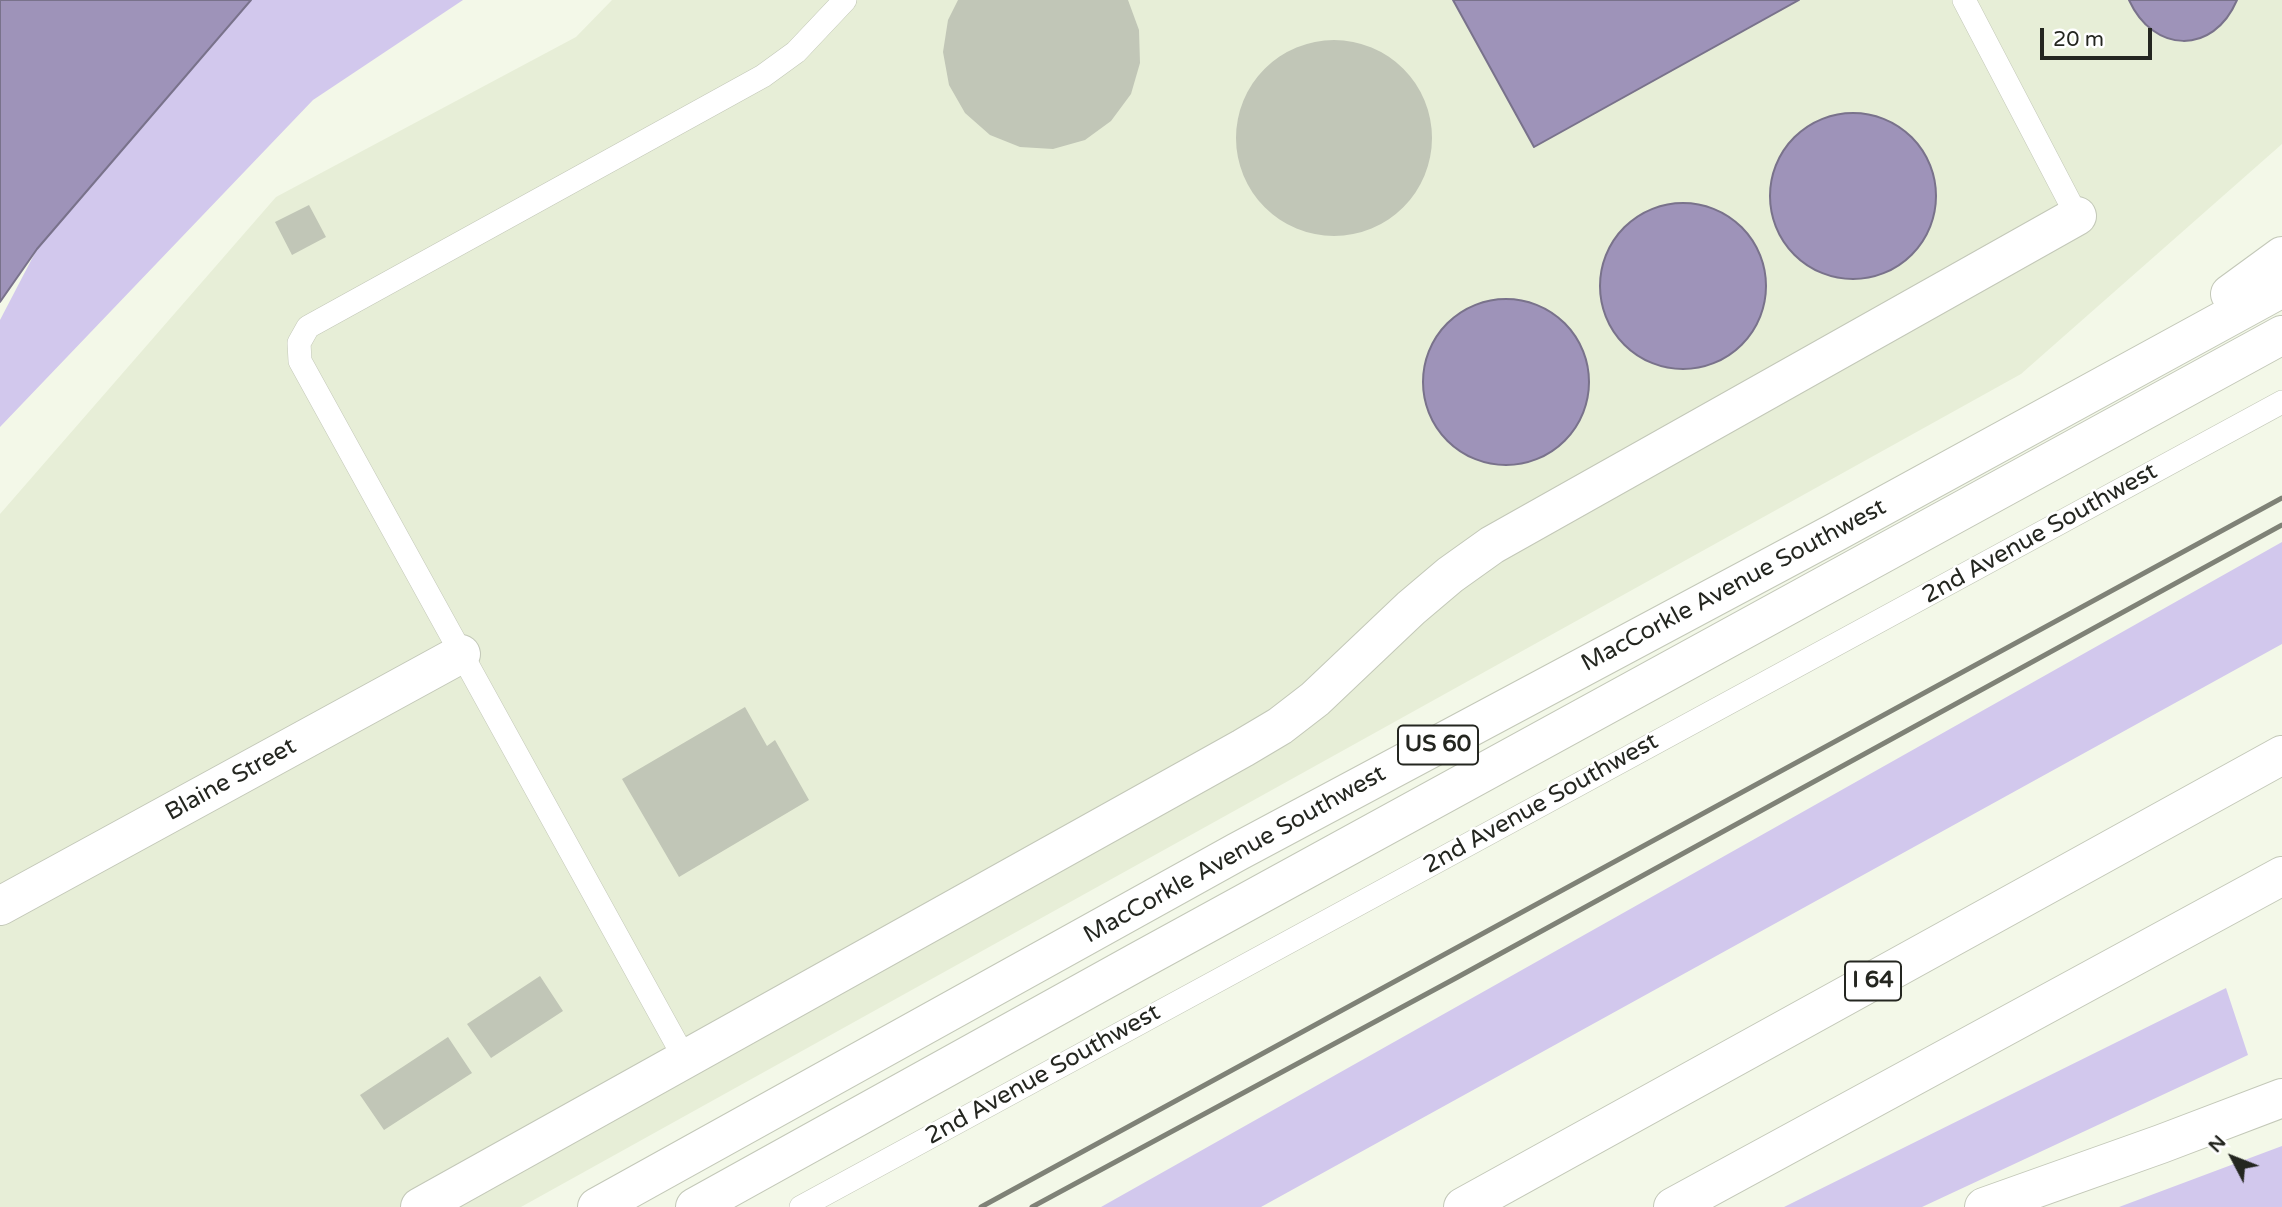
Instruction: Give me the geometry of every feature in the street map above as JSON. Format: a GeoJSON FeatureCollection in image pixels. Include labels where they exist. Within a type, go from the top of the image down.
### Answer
{"type":"FeatureCollection","features":[{"type":"Feature","properties":{"kind":"main road"},"geometry":{"type":"LineString","coordinates":[[420,1207],[1271,731],[1315,699],[1450,575],[1492,545],[2077,216]]}},
{"type":"Feature","properties":{"kind":"main road"},"geometry":{"type":"LineString","coordinates":[[2113,380],[2282,256]]}},
{"type":"Feature","properties":{"kind":"main road","name":"MacCorkle Avenue Southwest"},"geometry":{"type":"LineString","coordinates":[[597,1207],[1237,852],[1833,533],[2282,288]]}},
{"type":"Feature","properties":{"kind":"main road","name":"MacCorkle Avenue Southwest"},"geometry":{"type":"LineString","coordinates":[[695,1207],[2282,335]]}},
{"type":"Feature","properties":{"kind":"main road","name":"Blaine Street"},"geometry":{"type":"LineString","coordinates":[[0,906],[461,654]]}},
{"type":"Feature","properties":{"kind":"main road","name":"I 64"},"geometry":{"type":"LineString","coordinates":[[1463,1207],[2282,755]]}},
{"type":"Feature","properties":{"kind":"main road"},"geometry":{"type":"LineString","coordinates":[[1673,1207],[2282,876]]}},
{"type":"Feature","properties":{"kind":"main road"},"geometry":{"type":"LineString","coordinates":[[1984,1207],[2282,1098]]}},
{"type":"Feature","properties":{"kind":"lane"},"geometry":{"type":"LineString","coordinates":[[685,1059],[300,361],[299,343],[308,327],[763,76],[796,52],[845,0]]}},
{"type":"Feature","properties":{"kind":"lane"},"geometry":{"type":"LineString","coordinates":[[1964,0],[2077,216]]}},
{"type":"Feature","properties":{"kind":"lane","name":"2nd Avenue Southwest"},"geometry":{"type":"LineString","coordinates":[[801,1207],[2282,402]]}},
{"type":"Feature","properties":{"kind":"shaded area"},"geometry":{"type":"Polygon","coordinates":[[[0,0],[251,0],[37,249],[0,302],[0,0]]]}},
{"type":"Feature","properties":{"kind":"shaded area"},"geometry":{"type":"Polygon","coordinates":[[[251,0],[463,0],[313,100],[0,427],[0,320],[37,249],[251,0]]]}},
{"type":"Feature","properties":{"kind":"shaded area"},"geometry":{"type":"Polygon","coordinates":[[[612,0],[2282,0],[2282,144],[2021,374],[521,1207],[0,1207],[0,514],[276,197],[576,37],[612,0]]]}},
{"type":"Feature","properties":{"kind":"shaded area"},"geometry":{"type":"Polygon","coordinates":[[[1453,0],[1799,0],[1534,147],[1453,0]]]}},
{"type":"Feature","properties":{"kind":"shaded area"},"geometry":{"type":"Polygon","coordinates":[[[2129,0],[2237,0],[2226,18],[2213,31],[2199,39],[2183,41],[2167,38],[2153,30],[2140,18],[2129,0]]]}},
{"type":"Feature","properties":{"kind":"shaded area"},"geometry":{"type":"Polygon","coordinates":[[[1853,113],[1885,119],[1912,137],[1930,164],[1936,196],[1930,228],[1912,255],[1885,273],[1853,279],[1821,273],[1794,255],[1776,228],[1770,196],[1776,164],[1794,137],[1821,119],[1853,113]]]}},
{"type":"Feature","properties":{"kind":"shaded area"},"geometry":{"type":"Polygon","coordinates":[[[1683,203],[1715,209],[1742,227],[1760,254],[1766,286],[1760,318],[1742,345],[1715,363],[1683,369],[1651,363],[1624,345],[1606,318],[1600,286],[1606,254],[1624,227],[1651,209],[1683,203]]]}},
{"type":"Feature","properties":{"kind":"shaded area"},"geometry":{"type":"Polygon","coordinates":[[[1506,299],[1538,305],[1565,323],[1583,350],[1589,382],[1583,414],[1565,441],[1538,459],[1506,465],[1474,459],[1447,441],[1429,414],[1423,382],[1429,350],[1447,323],[1474,305],[1506,299]]]}},
{"type":"Feature","properties":{"kind":"shaded area"},"geometry":{"type":"Polygon","coordinates":[[[2282,542],[2282,644],[1261,1207],[1101,1207],[2282,542]]]}},
{"type":"Feature","properties":{"kind":"shaded area"},"geometry":{"type":"Polygon","coordinates":[[[2226,988],[2248,1055],[1922,1207],[1784,1207],[2226,988]]]}},
{"type":"Feature","properties":{"kind":"shaded area"},"geometry":{"type":"Polygon","coordinates":[[[2282,1146],[2282,1207],[2119,1207],[2282,1146]]]}},
{"type":"Feature","properties":{"kind":"building"},"geometry":{"type":"Polygon","coordinates":[[[958,0],[1128,0],[1139,30],[1140,63],[1131,94],[1111,121],[1085,140],[1053,149],[1020,147],[990,135],[965,113],[949,85],[943,52],[948,20],[958,0]]]}},
{"type":"Feature","properties":{"kind":"building"},"geometry":{"type":"Polygon","coordinates":[[[1334,40],[1372,47],[1403,69],[1425,100],[1432,138],[1425,176],[1403,207],[1372,229],[1334,236],[1296,229],[1265,207],[1243,176],[1236,138],[1243,100],[1265,69],[1296,47],[1334,40]]]}},
{"type":"Feature","properties":{"kind":"building"},"geometry":{"type":"Polygon","coordinates":[[[309,205],[326,237],[292,255],[275,222],[309,205]]]}},
{"type":"Feature","properties":{"kind":"building"},"geometry":{"type":"Polygon","coordinates":[[[745,707],[767,746],[775,740],[809,800],[679,877],[622,779],[745,707]]]}},
{"type":"Feature","properties":{"kind":"building"},"geometry":{"type":"Polygon","coordinates":[[[540,976],[563,1011],[491,1058],[467,1024],[540,976]]]}},
{"type":"Feature","properties":{"kind":"building"},"geometry":{"type":"Polygon","coordinates":[[[448,1037],[472,1073],[384,1130],[360,1095],[448,1037]]]}},
{"type":"Feature","properties":{"kind":"railway"},"geometry":{"type":"LineString","coordinates":[[981,1207],[2282,498]]}},
{"type":"Feature","properties":{"kind":"railway"},"geometry":{"type":"LineString","coordinates":[[1032,1207],[2282,525]]}}]}
